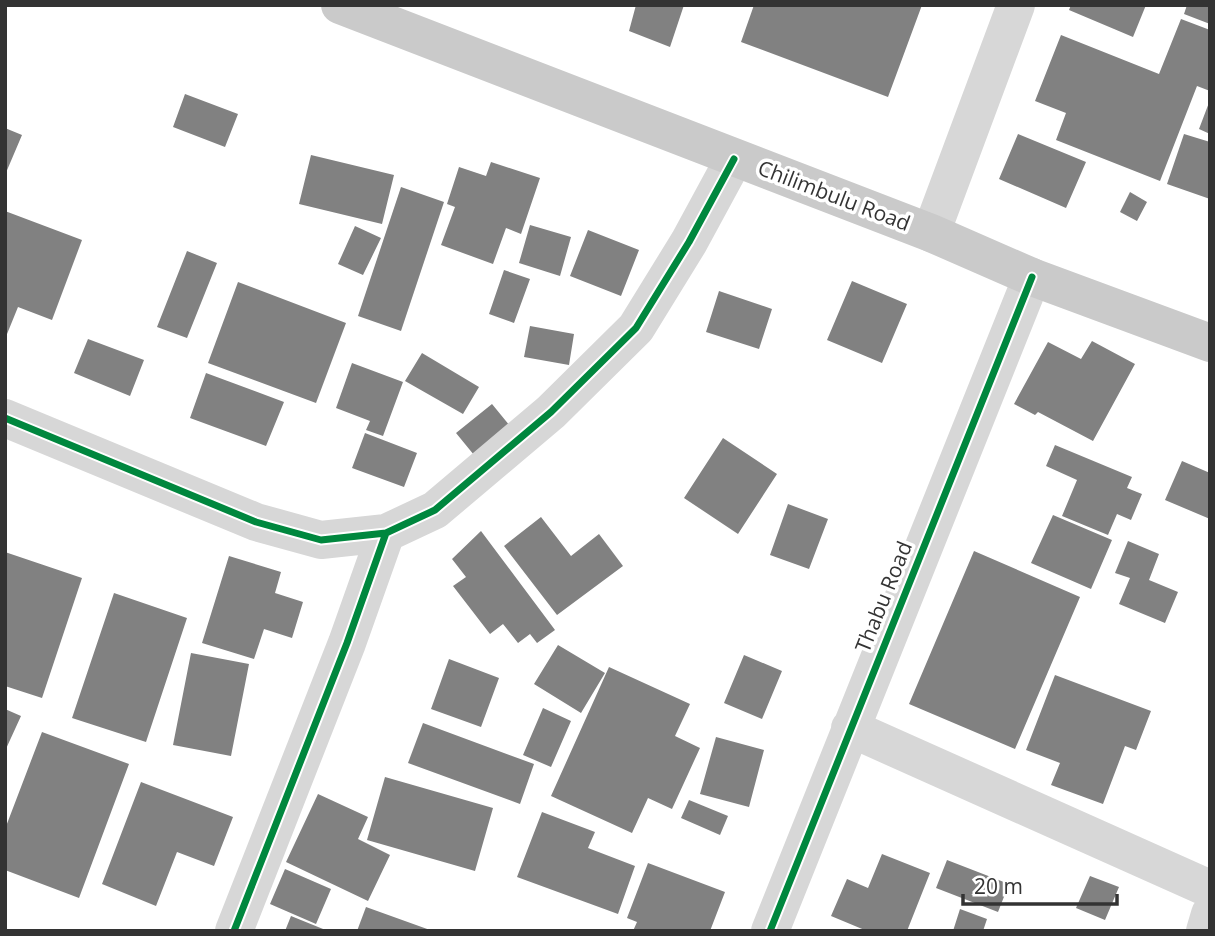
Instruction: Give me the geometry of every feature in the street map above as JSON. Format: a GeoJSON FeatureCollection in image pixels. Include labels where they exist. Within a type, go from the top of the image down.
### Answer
{"type":"FeatureCollection","features":[{"type":"Feature","properties":{"kind":"main road","name":"Chilimbulu Road"},"geometry":{"type":"LineString","coordinates":[[340,5],[931,233],[1032,277],[1210,343]]}},
{"type":"Feature","properties":{"kind":"street"},"geometry":{"type":"LineString","coordinates":[[931,233],[1016,5]]}},
{"type":"Feature","properties":{"kind":"street"},"geometry":{"type":"LineString","coordinates":[[5,418],[256,522],[321,540],[386,533],[435,510],[551,412],[636,328],[690,242],[734,159]]}},
{"type":"Feature","properties":{"kind":"street","name":"Thabu Road"},"geometry":{"type":"LineString","coordinates":[[770,931],[1032,277]]}},
{"type":"Feature","properties":{"kind":"street"},"geometry":{"type":"LineString","coordinates":[[234,931],[347,643],[386,533]]}},
{"type":"Feature","properties":{"kind":"street"},"geometry":{"type":"LineString","coordinates":[[850,728],[1210,889]]}},
{"type":"Feature","properties":{"kind":"street"},"geometry":{"type":"LineString","coordinates":[[1205,931],[1210,914]]}},
{"type":"Feature","properties":{"kind":"building"},"geometry":{"type":"Polygon","coordinates":[[[636,5],[684,5],[670,47],[629,31],[636,5]]]}},
{"type":"Feature","properties":{"kind":"building"},"geometry":{"type":"Polygon","coordinates":[[[754,5],[922,5],[888,97],[741,42],[754,5]]]}},
{"type":"Feature","properties":{"kind":"building"},"geometry":{"type":"Polygon","coordinates":[[[1071,5],[1146,5],[1133,37],[1069,10],[1071,5]]]}},
{"type":"Feature","properties":{"kind":"building"},"geometry":{"type":"Polygon","coordinates":[[[1187,5],[1210,5],[1210,24],[1184,14],[1187,5]]]}},
{"type":"Feature","properties":{"kind":"building"},"geometry":{"type":"Polygon","coordinates":[[[1181,19],[1210,30],[1210,91],[1197,86],[1160,181],[1056,140],[1066,113],[1035,101],[1061,35],[1159,74],[1181,19]]]}},
{"type":"Feature","properties":{"kind":"building"},"geometry":{"type":"Polygon","coordinates":[[[185,94],[238,114],[225,147],[173,127],[185,94]]]}},
{"type":"Feature","properties":{"kind":"building"},"geometry":{"type":"Polygon","coordinates":[[[1210,100],[1210,134],[1199,129],[1210,100]]]}},
{"type":"Feature","properties":{"kind":"building"},"geometry":{"type":"Polygon","coordinates":[[[5,128],[22,135],[5,175],[5,128]]]}},
{"type":"Feature","properties":{"kind":"building"},"geometry":{"type":"Polygon","coordinates":[[[1018,134],[1086,162],[1066,208],[999,179],[1018,134]]]}},
{"type":"Feature","properties":{"kind":"building"},"geometry":{"type":"Polygon","coordinates":[[[1184,134],[1210,142],[1210,199],[1167,184],[1184,134]]]}},
{"type":"Feature","properties":{"kind":"building"},"geometry":{"type":"Polygon","coordinates":[[[311,155],[394,175],[382,224],[299,204],[311,155]]]}},
{"type":"Feature","properties":{"kind":"building"},"geometry":{"type":"Polygon","coordinates":[[[491,162],[540,178],[521,234],[506,228],[493,264],[441,245],[455,207],[447,204],[459,167],[486,176],[491,162]]]}},
{"type":"Feature","properties":{"kind":"building"},"geometry":{"type":"Polygon","coordinates":[[[401,187],[444,202],[401,331],[358,316],[401,187]]]}},
{"type":"Feature","properties":{"kind":"building"},"geometry":{"type":"Polygon","coordinates":[[[1130,192],[1147,202],[1137,221],[1120,212],[1130,192]]]}},
{"type":"Feature","properties":{"kind":"building"},"geometry":{"type":"Polygon","coordinates":[[[5,211],[82,240],[52,320],[18,307],[5,339],[5,211]]]}},
{"type":"Feature","properties":{"kind":"building"},"geometry":{"type":"Polygon","coordinates":[[[530,225],[571,237],[560,276],[519,263],[530,225]]]}},
{"type":"Feature","properties":{"kind":"building"},"geometry":{"type":"Polygon","coordinates":[[[355,226],[381,238],[363,275],[338,264],[355,226]]]}},
{"type":"Feature","properties":{"kind":"building"},"geometry":{"type":"Polygon","coordinates":[[[588,230],[639,250],[621,296],[570,276],[588,230]]]}},
{"type":"Feature","properties":{"kind":"building"},"geometry":{"type":"Polygon","coordinates":[[[187,251],[217,263],[187,338],[157,327],[187,251]]]}},
{"type":"Feature","properties":{"kind":"building"},"geometry":{"type":"Polygon","coordinates":[[[504,270],[530,279],[514,323],[489,314],[504,270]]]}},
{"type":"Feature","properties":{"kind":"building"},"geometry":{"type":"Polygon","coordinates":[[[852,281],[907,304],[882,363],[827,340],[852,281]]]}},
{"type":"Feature","properties":{"kind":"building"},"geometry":{"type":"Polygon","coordinates":[[[238,282],[346,323],[316,403],[208,363],[238,282]]]}},
{"type":"Feature","properties":{"kind":"building"},"geometry":{"type":"Polygon","coordinates":[[[719,291],[772,309],[759,349],[706,332],[719,291]]]}},
{"type":"Feature","properties":{"kind":"building"},"geometry":{"type":"Polygon","coordinates":[[[530,326],[574,334],[569,365],[524,357],[530,326]]]}},
{"type":"Feature","properties":{"kind":"building"},"geometry":{"type":"Polygon","coordinates":[[[88,339],[144,360],[130,396],[74,373],[88,339]]]}},
{"type":"Feature","properties":{"kind":"building"},"geometry":{"type":"Polygon","coordinates":[[[1092,341],[1135,364],[1093,441],[1038,412],[1035,415],[1014,404],[1048,342],[1081,359],[1092,341]]]}},
{"type":"Feature","properties":{"kind":"building"},"geometry":{"type":"Polygon","coordinates":[[[422,353],[479,387],[463,414],[405,381],[422,353]]]}},
{"type":"Feature","properties":{"kind":"building"},"geometry":{"type":"Polygon","coordinates":[[[352,363],[403,382],[383,436],[366,430],[370,421],[336,408],[352,363]]]}},
{"type":"Feature","properties":{"kind":"building"},"geometry":{"type":"Polygon","coordinates":[[[206,373],[284,402],[266,446],[190,418],[206,373]]]}},
{"type":"Feature","properties":{"kind":"building"},"geometry":{"type":"Polygon","coordinates":[[[492,404],[510,426],[474,455],[456,433],[492,404]]]}},
{"type":"Feature","properties":{"kind":"building"},"geometry":{"type":"Polygon","coordinates":[[[365,433],[417,453],[404,487],[352,468],[365,433]]]}},
{"type":"Feature","properties":{"kind":"building"},"geometry":{"type":"Polygon","coordinates":[[[723,438],[777,474],[738,534],[684,498],[723,438]]]}},
{"type":"Feature","properties":{"kind":"building"},"geometry":{"type":"Polygon","coordinates":[[[1055,445],[1132,477],[1127,488],[1142,494],[1131,520],[1117,514],[1108,535],[1062,516],[1077,480],[1046,466],[1055,445]]]}},
{"type":"Feature","properties":{"kind":"building"},"geometry":{"type":"Polygon","coordinates":[[[1182,461],[1210,473],[1210,519],[1165,500],[1182,461]]]}},
{"type":"Feature","properties":{"kind":"building"},"geometry":{"type":"Polygon","coordinates":[[[788,504],[828,519],[809,569],[770,555],[788,504]]]}},
{"type":"Feature","properties":{"kind":"building"},"geometry":{"type":"Polygon","coordinates":[[[1053,515],[1112,540],[1091,589],[1031,563],[1053,515]]]}},
{"type":"Feature","properties":{"kind":"building"},"geometry":{"type":"Polygon","coordinates":[[[541,517],[571,556],[599,534],[623,566],[557,615],[504,546],[541,517]]]}},
{"type":"Feature","properties":{"kind":"building"},"geometry":{"type":"Polygon","coordinates":[[[481,531],[555,630],[537,643],[530,634],[518,643],[503,624],[490,634],[453,586],[466,577],[452,559],[481,531]]]}},
{"type":"Feature","properties":{"kind":"building"},"geometry":{"type":"Polygon","coordinates":[[[1128,541],[1159,554],[1149,580],[1178,592],[1165,623],[1119,604],[1130,578],[1115,573],[1128,541]]]}},
{"type":"Feature","properties":{"kind":"building"},"geometry":{"type":"Polygon","coordinates":[[[974,551],[1080,597],[1015,749],[909,704],[974,551]]]}},
{"type":"Feature","properties":{"kind":"building"},"geometry":{"type":"Polygon","coordinates":[[[5,552],[82,578],[42,698],[5,686],[5,552]]]}},
{"type":"Feature","properties":{"kind":"building"},"geometry":{"type":"Polygon","coordinates":[[[229,556],[281,572],[275,593],[303,602],[292,638],[264,629],[254,659],[202,643],[229,556]]]}},
{"type":"Feature","properties":{"kind":"building"},"geometry":{"type":"Polygon","coordinates":[[[114,593],[187,618],[146,742],[72,718],[114,593]]]}},
{"type":"Feature","properties":{"kind":"building"},"geometry":{"type":"Polygon","coordinates":[[[558,645],[605,673],[581,713],[534,684],[558,645]]]}},
{"type":"Feature","properties":{"kind":"building"},"geometry":{"type":"Polygon","coordinates":[[[191,653],[249,664],[231,756],[173,745],[191,653]]]}},
{"type":"Feature","properties":{"kind":"building"},"geometry":{"type":"Polygon","coordinates":[[[744,655],[782,671],[762,719],[724,703],[744,655]]]}},
{"type":"Feature","properties":{"kind":"building"},"geometry":{"type":"Polygon","coordinates":[[[449,659],[499,678],[481,727],[431,709],[449,659]]]}},
{"type":"Feature","properties":{"kind":"building"},"geometry":{"type":"Polygon","coordinates":[[[609,667],[690,704],[675,736],[700,748],[672,809],[648,798],[632,833],[551,796],[609,667]]]}},
{"type":"Feature","properties":{"kind":"building"},"geometry":{"type":"Polygon","coordinates":[[[1055,675],[1151,711],[1136,750],[1125,746],[1103,804],[1051,785],[1060,763],[1026,750],[1055,675]]]}},
{"type":"Feature","properties":{"kind":"building"},"geometry":{"type":"Polygon","coordinates":[[[543,708],[571,721],[551,767],[523,755],[543,708]]]}},
{"type":"Feature","properties":{"kind":"building"},"geometry":{"type":"Polygon","coordinates":[[[5,709],[21,716],[5,751],[5,709]]]}},
{"type":"Feature","properties":{"kind":"building"},"geometry":{"type":"Polygon","coordinates":[[[423,723],[534,764],[520,804],[408,763],[423,723]]]}},
{"type":"Feature","properties":{"kind":"building"},"geometry":{"type":"Polygon","coordinates":[[[42,732],[129,764],[79,898],[5,870],[5,829],[42,732]]]}},
{"type":"Feature","properties":{"kind":"building"},"geometry":{"type":"Polygon","coordinates":[[[716,737],[764,750],[749,807],[700,794],[716,737]]]}},
{"type":"Feature","properties":{"kind":"building"},"geometry":{"type":"Polygon","coordinates":[[[385,777],[493,808],[475,871],[367,840],[385,777]]]}},
{"type":"Feature","properties":{"kind":"building"},"geometry":{"type":"Polygon","coordinates":[[[141,782],[233,817],[214,866],[177,852],[156,906],[102,884],[141,782]]]}},
{"type":"Feature","properties":{"kind":"building"},"geometry":{"type":"Polygon","coordinates":[[[318,794],[368,817],[358,839],[390,855],[368,901],[286,862],[318,794]]]}},
{"type":"Feature","properties":{"kind":"building"},"geometry":{"type":"Polygon","coordinates":[[[689,800],[728,816],[720,835],[681,818],[689,800]]]}},
{"type":"Feature","properties":{"kind":"building"},"geometry":{"type":"Polygon","coordinates":[[[542,812],[595,832],[588,848],[635,866],[618,914],[517,877],[542,812]]]}},
{"type":"Feature","properties":{"kind":"building"},"geometry":{"type":"Polygon","coordinates":[[[882,854],[930,873],[907,931],[867,931],[831,916],[847,879],[868,888],[882,854]]]}},
{"type":"Feature","properties":{"kind":"building"},"geometry":{"type":"Polygon","coordinates":[[[947,860],[1009,884],[998,912],[936,888],[947,860]]]}},
{"type":"Feature","properties":{"kind":"building"},"geometry":{"type":"Polygon","coordinates":[[[648,863],[725,892],[710,931],[633,931],[637,922],[627,918],[648,863]]]}},
{"type":"Feature","properties":{"kind":"building"},"geometry":{"type":"Polygon","coordinates":[[[285,869],[331,889],[316,924],[270,904],[285,869]]]}},
{"type":"Feature","properties":{"kind":"building"},"geometry":{"type":"Polygon","coordinates":[[[1090,876],[1119,887],[1105,920],[1076,908],[1090,876]]]}},
{"type":"Feature","properties":{"kind":"building"},"geometry":{"type":"Polygon","coordinates":[[[366,907],[430,930],[430,931],[357,931],[366,907]]]}},
{"type":"Feature","properties":{"kind":"building"},"geometry":{"type":"Polygon","coordinates":[[[960,909],[987,919],[983,931],[953,931],[960,909]]]}},
{"type":"Feature","properties":{"kind":"building"},"geometry":{"type":"Polygon","coordinates":[[[291,916],[328,931],[285,931],[291,916]]]}},
{"type":"Feature","properties":{"kind":"cycle path"},"geometry":{"type":"LineString","coordinates":[[5,418],[256,522],[321,540],[386,533],[435,510],[551,412],[636,328],[689,242],[734,159]]}},
{"type":"Feature","properties":{"kind":"cycle path"},"geometry":{"type":"LineString","coordinates":[[770,931],[1032,277]]}},
{"type":"Feature","properties":{"kind":"cycle path"},"geometry":{"type":"LineString","coordinates":[[234,931],[347,643],[386,533]]}}]}
